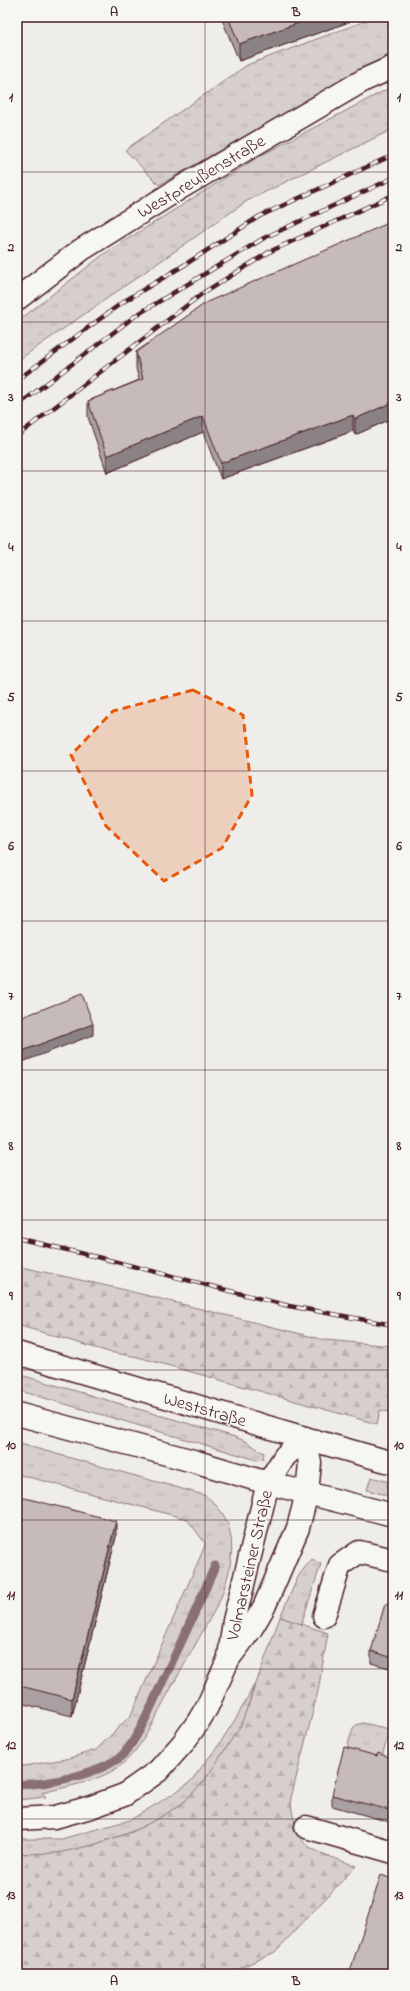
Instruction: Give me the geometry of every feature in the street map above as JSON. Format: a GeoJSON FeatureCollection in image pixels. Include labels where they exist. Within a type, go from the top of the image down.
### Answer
{"type":"FeatureCollection","features":[{"type":"Feature","properties":{"kind":"street","name":"Westpreußenstraße"},"geometry":{"type":"LineString","coordinates":[[17,299],[81,250],[180,188],[364,80],[393,66]]}},
{"type":"Feature","properties":{"kind":"street","name":"Weststraße"},"geometry":{"type":"LineString","coordinates":[[17,1353],[393,1463]]}},
{"type":"Feature","properties":{"kind":"street"},"geometry":{"type":"LineString","coordinates":[[17,1414],[197,1462],[268,1483],[393,1515]]}},
{"type":"Feature","properties":{"kind":"street","name":"Volmarsteiner Straße"},"geometry":{"type":"LineString","coordinates":[[17,1819],[55,1817],[91,1807],[124,1795],[158,1771],[183,1743],[207,1707],[228,1658],[234,1621],[268,1483],[285,1456],[305,1438]]}},
{"type":"Feature","properties":{"kind":"street","name":"Volmarsteiner Straße"},"geometry":{"type":"LineString","coordinates":[[228,1658],[251,1629],[264,1607],[298,1528],[307,1493],[310,1463],[305,1438]]}},
{"type":"Feature","properties":{"kind":"street"},"geometry":{"type":"LineString","coordinates":[[324,1616],[340,1565],[359,1552],[393,1560]]}},
{"type":"Feature","properties":{"kind":"street"},"geometry":{"type":"LineString","coordinates":[[306,1827],[393,1852]]}},
{"type":"Feature","properties":{"kind":"highlighted area"},"geometry":{"type":"Polygon","coordinates":[[[193,690],[243,715],[252,795],[222,848],[164,881],[106,826],[71,755],[113,711],[193,690]]]}},
{"type":"Feature","properties":{"kind":"green space"},"geometry":{"type":"Polygon","coordinates":[[[376,17],[393,17],[393,52],[159,185],[125,150],[247,65],[376,17]]]}},
{"type":"Feature","properties":{"kind":"green space"},"geometry":{"type":"Polygon","coordinates":[[[393,86],[393,129],[247,201],[17,361],[17,322],[104,254],[260,156],[393,86]]]}},
{"type":"Feature","properties":{"kind":"green space"},"geometry":{"type":"Polygon","coordinates":[[[17,1266],[121,1289],[325,1340],[393,1346],[393,1413],[380,1410],[377,1424],[138,1357],[109,1352],[17,1325],[17,1266]]]}},
{"type":"Feature","properties":{"kind":"green space"},"geometry":{"type":"Polygon","coordinates":[[[17,1374],[235,1437],[245,1441],[264,1453],[263,1459],[257,1460],[17,1390],[17,1374]]]}},
{"type":"Feature","properties":{"kind":"green space"},"geometry":{"type":"Polygon","coordinates":[[[17,1443],[204,1495],[216,1506],[225,1518],[230,1531],[232,1545],[228,1575],[218,1604],[150,1727],[134,1752],[120,1766],[93,1780],[42,1793],[46,1797],[17,1800],[17,1767],[66,1759],[96,1750],[131,1715],[205,1543],[187,1519],[17,1474],[17,1443]]]}},
{"type":"Feature","properties":{"kind":"green space"},"geometry":{"type":"Polygon","coordinates":[[[371,1477],[393,1483],[393,1497],[367,1490],[371,1477]]]}},
{"type":"Feature","properties":{"kind":"green space"},"geometry":{"type":"Polygon","coordinates":[[[312,1559],[321,1564],[301,1625],[280,1617],[299,1575],[312,1559]]]}},
{"type":"Feature","properties":{"kind":"green space"},"geometry":{"type":"Polygon","coordinates":[[[280,1617],[328,1633],[318,1691],[291,1798],[295,1824],[304,1843],[309,1847],[356,1866],[275,1952],[228,1974],[157,1971],[149,1974],[17,1974],[17,1854],[58,1853],[93,1845],[132,1832],[161,1817],[184,1802],[205,1780],[241,1725],[280,1617]]]}},
{"type":"Feature","properties":{"kind":"green space"},"geometry":{"type":"Polygon","coordinates":[[[254,1685],[241,1726],[223,1756],[209,1776],[193,1794],[173,1810],[142,1827],[91,1846],[54,1854],[17,1854],[17,1839],[61,1839],[130,1820],[190,1782],[218,1746],[238,1715],[254,1685]]]}},
{"type":"Feature","properties":{"kind":"green space"},"geometry":{"type":"Polygon","coordinates":[[[363,1723],[389,1729],[380,1766],[344,1758],[353,1728],[356,1725],[363,1723]]]}},
{"type":"Feature","properties":{"kind":"building"},"geometry":{"type":"Polygon","coordinates":[[[228,17],[315,17],[239,44],[228,17]]]}},
{"type":"Feature","properties":{"kind":"building"},"geometry":{"type":"Polygon","coordinates":[[[393,221],[393,335],[390,336],[393,342],[393,402],[355,419],[353,415],[221,463],[203,416],[107,456],[88,401],[143,379],[136,352],[207,302],[393,221]]]}},
{"type":"Feature","properties":{"kind":"building"},"geometry":{"type":"Polygon","coordinates":[[[82,994],[93,1024],[17,1053],[17,1025],[19,1024],[17,1019],[82,994]]]}},
{"type":"Feature","properties":{"kind":"building"},"geometry":{"type":"Polygon","coordinates":[[[17,1496],[116,1521],[72,1699],[20,1686],[17,1698],[17,1496]]]}},
{"type":"Feature","properties":{"kind":"building"},"geometry":{"type":"Polygon","coordinates":[[[385,1604],[393,1606],[393,1658],[371,1651],[385,1604]]]}},
{"type":"Feature","properties":{"kind":"building"},"geometry":{"type":"Polygon","coordinates":[[[344,1747],[377,1756],[378,1753],[393,1759],[393,1811],[332,1795],[344,1747]]]}},
{"type":"Feature","properties":{"kind":"building"},"geometry":{"type":"Polygon","coordinates":[[[381,1875],[393,1879],[393,1974],[349,1974],[381,1875]]]}},
{"type":"Feature","properties":{"kind":"waterway"},"geometry":{"type":"LineString","coordinates":[[17,1784],[56,1781],[84,1774],[109,1764],[125,1752],[137,1735],[147,1715],[215,1566]]}},
{"type":"Feature","properties":{"kind":"railway"},"geometry":{"type":"LineString","coordinates":[[17,380],[123,302],[186,264],[260,216],[393,155]]}},
{"type":"Feature","properties":{"kind":"railway"},"geometry":{"type":"LineString","coordinates":[[17,406],[135,316],[264,238],[393,178]]}},
{"type":"Feature","properties":{"kind":"railway"},"geometry":{"type":"LineString","coordinates":[[17,436],[203,293],[271,251],[393,195]]}},
{"type":"Feature","properties":{"kind":"railway"},"geometry":{"type":"LineString","coordinates":[[17,1238],[289,1306],[393,1325]]}}]}
